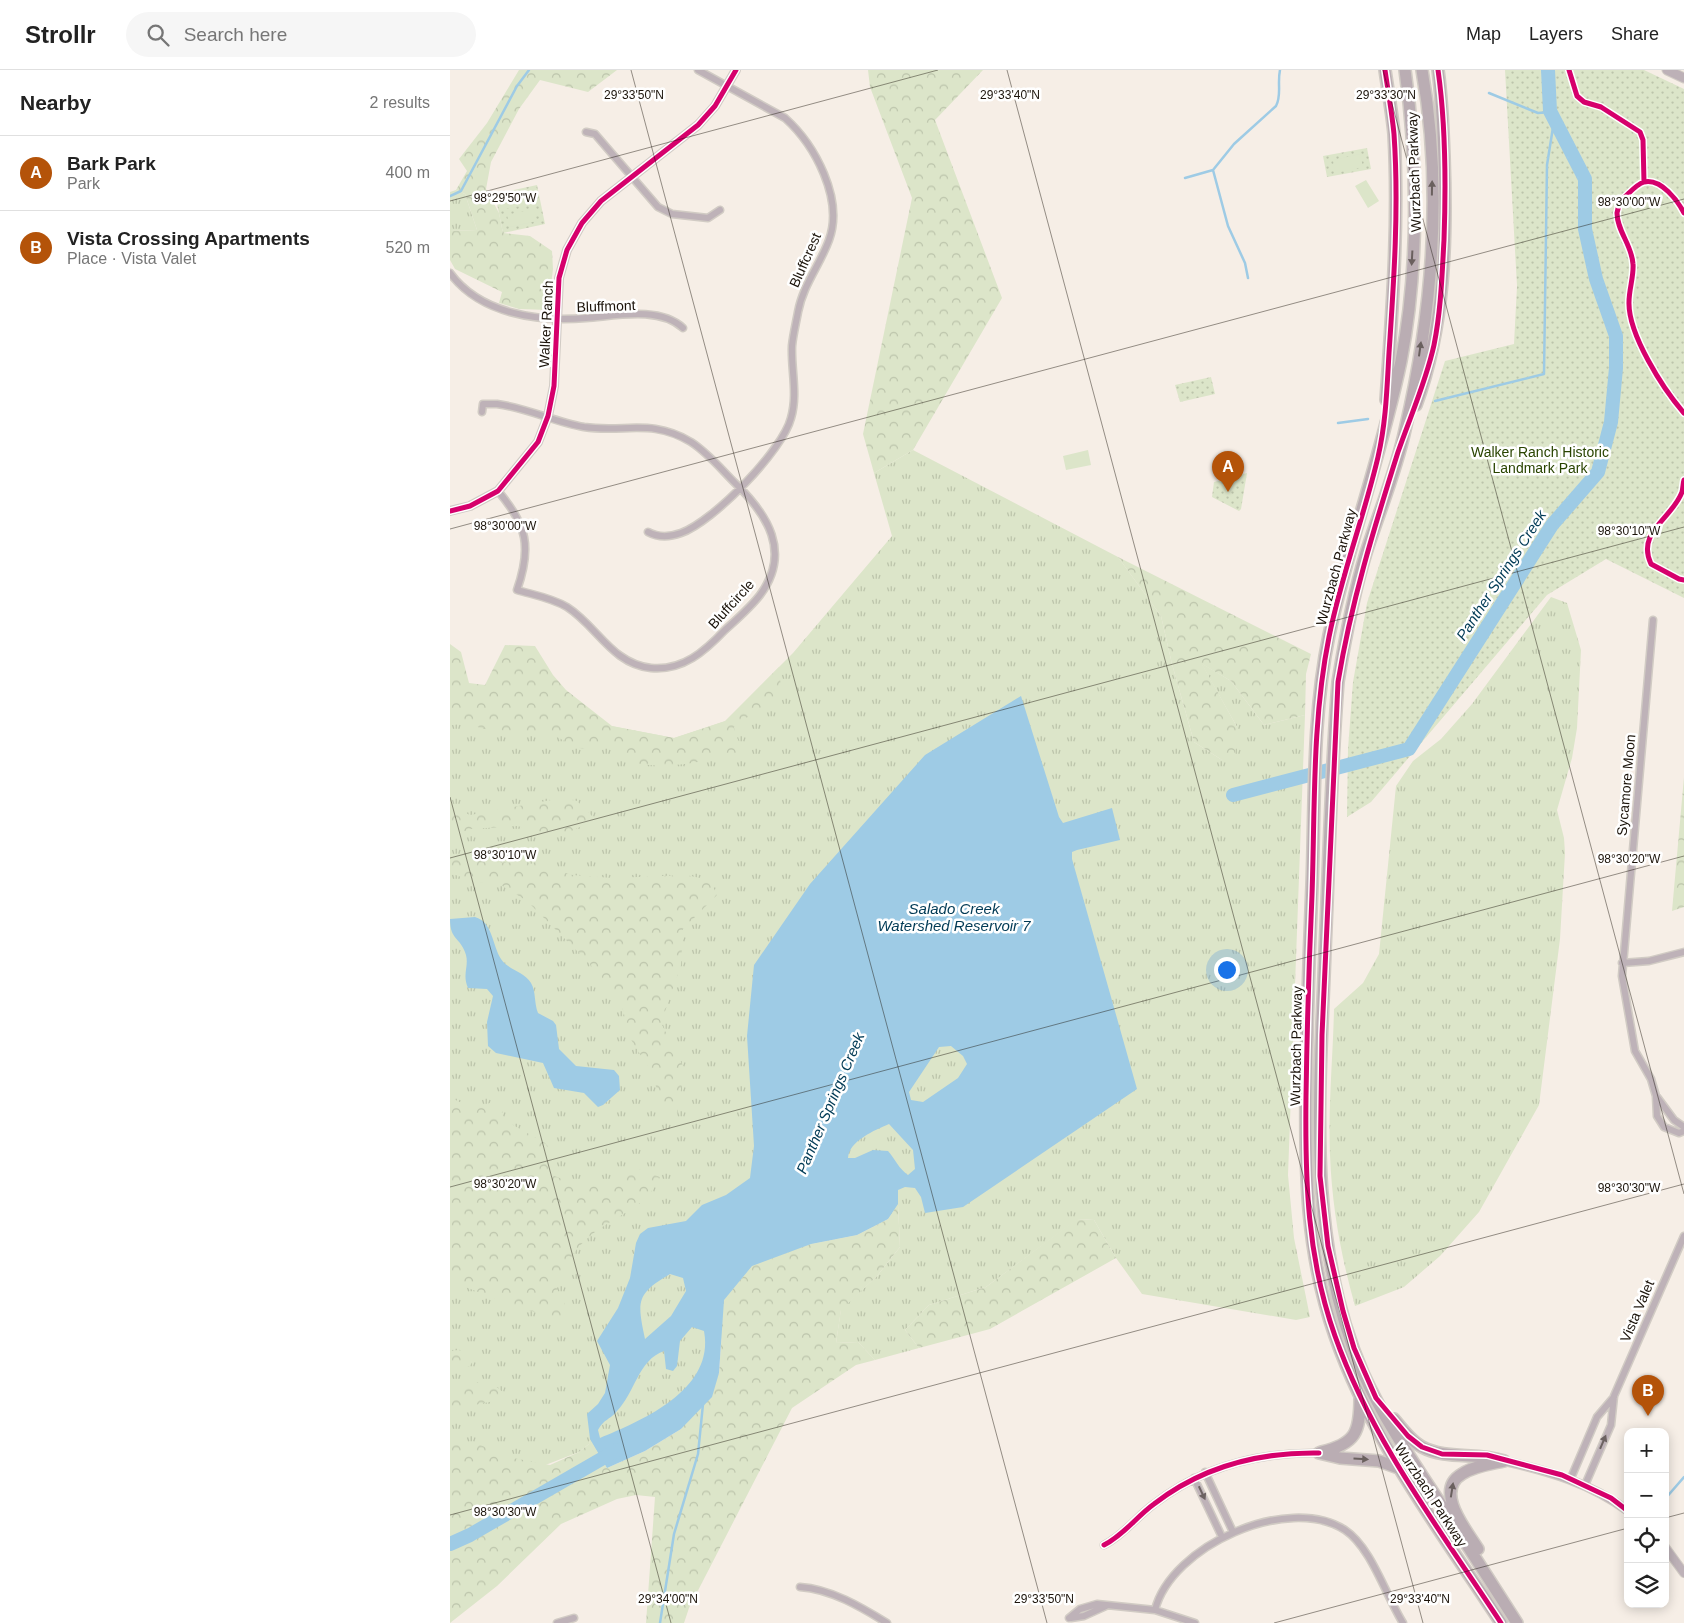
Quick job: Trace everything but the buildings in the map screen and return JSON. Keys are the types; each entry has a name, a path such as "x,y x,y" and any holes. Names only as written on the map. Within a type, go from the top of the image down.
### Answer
{"highway":[{"path":"1383,429 1393,301 1395,197 1394,133 1385,70"},
{"name":"Wurzbach Parkway","path":"1405,70 1415,206 1408,313 1401,362 1383,429 1378,458 1348,560 1328,640 1320,696 1306,1034 1305,1178 1311,1237 1329,1315 1340,1350 1360,1396 1401,1469 1501,1623"},
{"name":"Wurzbach Parkway","path":"1422,70 1429,118 1432,171 1431,249 1418,360 1405,432 1356,592 1338,682 1334,733 1322,1035 1320,1176 1328,1246 1343,1311 1360,1365 1376,1398 1412,1460 1517,1623"},
{"path":"1405,432 1420,392 1434,345 1442,289 1445,197 1442,108 1438,70"},
{"path":"1319,1453 1338,1448 1357,1431 1360,1416 1360,1396"},
{"path":"1376,1398 1408,1436 1422,1447 1442,1454 1487,1455 1504,1461"},
{"path":"1319,1453 1340,1458 1379,1461 1401,1469"},
{"path":"1504,1461 1471,1469 1461,1474 1454,1481 1450,1494 1455,1511 1524,1623"}],"main road":[{"path":"1667,70 1684,78"}],"street":[{"name":"Bluffcrest","path":"648,532 666,536 690,530 707,518 740,488 779,444 791,420 794,402 792,346 798,310 808,280 829,240 833,212 826,177 820,164 796,128 785,118 698,70"},
{"name":"Walker Ranch","path":"450,511 470,506 498,491 538,442 548,416 554,386 559,278 574,236 601,201 698,125 715,106 736,70"},
{"path":"586,132 595,134 658,207 672,214 708,218 720,210"},
{"name":"Bluffmont","path":"450,273 452,281 476,298 497,308 514,313 557,318 640,315 674,320 682,328"},
{"name":"Bluffcircle","path":"482,412 483,404 497,404 588,427 640,426 672,433 700,449 762,512 772,532 774,551 769,578 761,594 707,648 678,665 650,668 618,655 578,615 566,606 517,590 526,556 524,533 512,507 498,491"},
{"name":"Sycamore Moon","path":"1653,620 1622,963 1623,986 1635,1051 1647,1072 1656,1096 1668,1115 1684,1127"},
{"path":"1622,963 1649,961 1684,952"},
{"name":"Sycamore Moon","path":"1656,1096 1660,1122 1671,1131 1678,1133 1684,1131"},
{"name":"Vista Valet","path":"1571,1478 1597,1417 1614,1396 1684,1236"},
{"name":"Vista Valet","path":"1585,1485 1611,1425 1614,1396"},
{"path":"1104,1545 1120,1536 1152,1505 1205,1472 1230,1463 1267,1455 1319,1453"},
{"path":"1504,1461 1571,1478 1624,1509"},
{"path":"1205,1472 1233,1532"},
{"path":"1194,1478 1222,1537"},
{"path":"1209,1509 1220,1504"},
{"path":"1155,1610 1162,1591 1184,1564 1222,1537 1267,1522 1306,1518 1326,1522 1343,1529 1353,1536 1368,1555 1381,1585 1403,1623"},
{"path":"1669,1552 1684,1573"},
{"path":"800,1587 828,1593 870,1612 887,1623"},
{"path":"1070,1621 1106,1606 1155,1610 1195,1623"},
{"path":"557,1623 574,1618"}],"green space":[{"path":"519,70 617,70 588,92 540,80 519,109 491,162 486,189 499,213 503,233 530,236 552,251 553,269 548,310 519,309 499,303 502,292 455,269 450,260 450,231 477,230 465,194 456,190 467,171 459,159 487,123"},
{"path":"868,70 983,70 935,120 1002,298 913,450 874,473 863,434 912,198 870,87"},
{"name":"Walker Ranch Historic Landmark Park","path":"1505,70 1644,70 1684,89 1684,598 1606,559 1547,595 1371,802 1347,817 1348,749 1353,682 1367,603 1445,361 1514,344 1517,286"},
{"path":"1367,148 1371,169 1327,177 1323,156"},
{"path":"1360,154 1363,167 1335,173 1333,160"},
{"path":"1366,180 1379,201 1368,208 1355,186"},
{"path":"537,185 545,224 503,233 495,194"},
{"path":"456,190 465,194 477,230 450,231 450,192"},
{"path":"530,190 533,203 506,209 503,196"},
{"path":"534,209 537,221 510,227 507,215"},
{"path":"1211,377 1215,394 1180,402 1175,385"},
{"path":"913,450 1118,557 1161,616 1172,664 1194,742 1222,760 1237,727 1201,663 1231,681 1264,725 1305,715 1288,1175 1294,1238 1310,1317 1296,1320 1142,1294 1116,1258 1094,1220 1078,1219 986,1287 929,1305 905,1330 919,1348 875,1360 858,1342 836,1343 841,1309 877,1276 900,1247 898,1205 888,1219 857,1235 811,1244 722,1338 681,1429 607,1468 590,1440 589,1444 579,1452 450,1502 450,706 548,714 674,738 725,721 793,653 892,536 874,473"},
{"path":"1088,450 1091,465 1066,470 1063,456"},
{"path":"1247,473 1241,509 1239,511 1212,497 1214,482"},
{"path":"1118,557 1311,654 1306,674 1305,715 1264,725 1231,681 1202,664 1237,727 1235,756 1222,760 1194,742 1172,664 1161,616"},
{"path":"1551,597 1567,603 1581,650 1577,728 1572,758 1557,810 1564,838 1565,853 1560,939 1539,1105 1479,1212 1440,1256 1404,1287 1355,1306 1345,1269 1338,1231 1331,1174 1330,1119 1334,1009 1363,983 1379,954 1396,786 1413,761 1441,739 1472,704"},
{"path":"450,644 461,652 469,683 485,685 505,645 535,646 553,675 566,690 612,726 674,738 726,721 779,667 782,699 760,708 734,727 735,734 744,751 685,764 656,765 625,762 614,744 607,742 592,750 574,747 556,736 522,731 489,730 466,724 450,725"},
{"path":"1684,777 1684,907 1672,911"},
{"path":"562,798 577,801 596,820 571,831 549,834 517,826 470,829 450,837 450,806 470,815"},
{"path":"458,857 494,862 539,864 572,875 613,878 686,875 710,880 717,895 683,929 681,965 661,1023 684,1068 676,1122 660,1102 653,1075 630,1038 620,998 588,962 527,901 501,885 475,882 450,873 450,860"},
{"path":"450,1097 473,1109 490,1103 501,1106 504,1120 545,1143 551,1150 552,1175 575,1184 607,1185 633,1167 660,1177 647,1197 590,1236 570,1259 556,1287 570,1314 561,1320 509,1304 450,1281"},
{"path":"898,1204 900,1247 877,1276 841,1310 836,1343 858,1342 875,1360 856,1365 792,1408 689,1608 684,1623 646,1623 655,1497 636,1495 617,1499 561,1524 497,1586 450,1623 450,1444 475,1443 513,1458 550,1465 579,1452 589,1444 590,1439 607,1468 645,1451 681,1429 719,1373 724,1300 752,1266 811,1244 857,1235 888,1219"},
{"path":"1077,1219 1094,1220 1116,1258 990,1329 919,1348 905,1330 929,1305 986,1287"},
{"path":"450,1351 469,1352 473,1361 469,1367 450,1363"},
{"path":"476,1382 498,1388 509,1398 450,1410 450,1386"}],"water":[{"name":"Salado Creek Watershed Reservoir 7","path":"1021,696 1059,817 1063,823 1112,808 1120,840 1077,850 1072,852 1072,859 1137,1089 963,1207 925,1213 921,1197 915,1188 905,1187 898,1190 898,1204 888,1219 857,1235 811,1244 752,1266 724,1300 719,1373 712,1397 681,1429 645,1451 607,1468 590,1439 587,1414 598,1404 605,1393 610,1365 597,1341 618,1308 630,1278 636,1243 640,1234 648,1228 686,1221 702,1205 726,1195 750,1178 754,1146 747,1036 754,965 810,884 925,755","holes":["951,1046 963,1056 967,1064 958,1078 923,1102 911,1100 909,1092 939,1047","889,1124 913,1150 915,1169 908,1175 888,1151 873,1150 855,1158 848,1158 853,1146 870,1133","670,1274 683,1278 686,1291 671,1316 645,1339 640,1307 645,1293","692,1327 704,1331 704,1352 699,1370 688,1386 673,1400 655,1412 600,1438 598,1430 623,1404 642,1369 655,1355 664,1351 666,1369 673,1371 677,1366 680,1341"]},
{"path":"475,917 481,920 489,929 504,963 531,983 538,1013 553,1021 556,1025 559,1049 576,1066 614,1070 619,1076 620,1090 603,1105 598,1107 584,1093 554,1088 543,1063 496,1053 488,1046 487,1022 493,996 487,989 468,988 466,983 466,955 450,926 450,919"}],"waterway":[{"path":"450,196 461,191 517,86 529,70"},
{"path":"1248,278 1245,263 1228,226 1213,170 1234,144 1276,106 1279,98 1280,70"},
{"name":"Panther Springs Creek","path":"1233,795 1409,749 1552,525 1598,472 1611,422 1616,368 1616,336 1596,279 1585,229 1585,179 1550,111 1548,70"},
{"path":"1489,93 1538,113 1550,112"},
{"path":"1435,401 1544,374 1547,165 1554,121"},
{"path":"1185,178 1213,170"},
{"path":"1338,423 1368,419"},
{"path":"660,1623 674,1534 698,1454 703,1404"},
{"name":"Panther Springs Creek","path":"450,1544 470,1535 617,1450"},
{"path":"1669,1494 1684,1477"}],"cycle path":[{"path":"450,511 470,506 498,491 538,442 548,416 554,386 559,278 567,250 582,223 601,201 698,125 715,106 736,70"},
{"path":"1385,70 1394,134 1396,188 1394,271 1387,392 1378,457 1334,614 1320,701 1315,765 1308,1021 1307,1188 1313,1248 1319,1277 1335,1336 1350,1375 1388,1449 1409,1484 1501,1623"},
{"path":"1438,70 1444,134 1445,198 1440,306 1434,345 1427,372 1380,509 1349,623 1338,682 1322,1035 1320,1176 1328,1246 1343,1311 1354,1348 1376,1398 1408,1436 1422,1447 1442,1454 1487,1455 1562,1475 1611,1498 1624,1508"},
{"path":"1569,70 1577,96 1584,102 1601,107 1640,132 1643,140 1644,182"},
{"path":"1684,213 1678,203 1663,187 1657,183 1650,182 1644,182 1632,190 1621,202 1617,213 1619,226 1632,257 1633,269 1629,302 1634,329 1640,345 1657,376 1684,413"},
{"path":"1684,480 1682,492 1677,502 1657,526 1648,543 1651,564 1684,580"},
{"path":"1104,1545 1118,1536 1148,1509 1173,1491 1212,1471 1232,1464 1274,1455 1319,1453"}],"place":[{"name":"Bark Park","path":"1228,492"},
{"name":"Vista Crossing Apartments","path":"1648,1416"}]}
